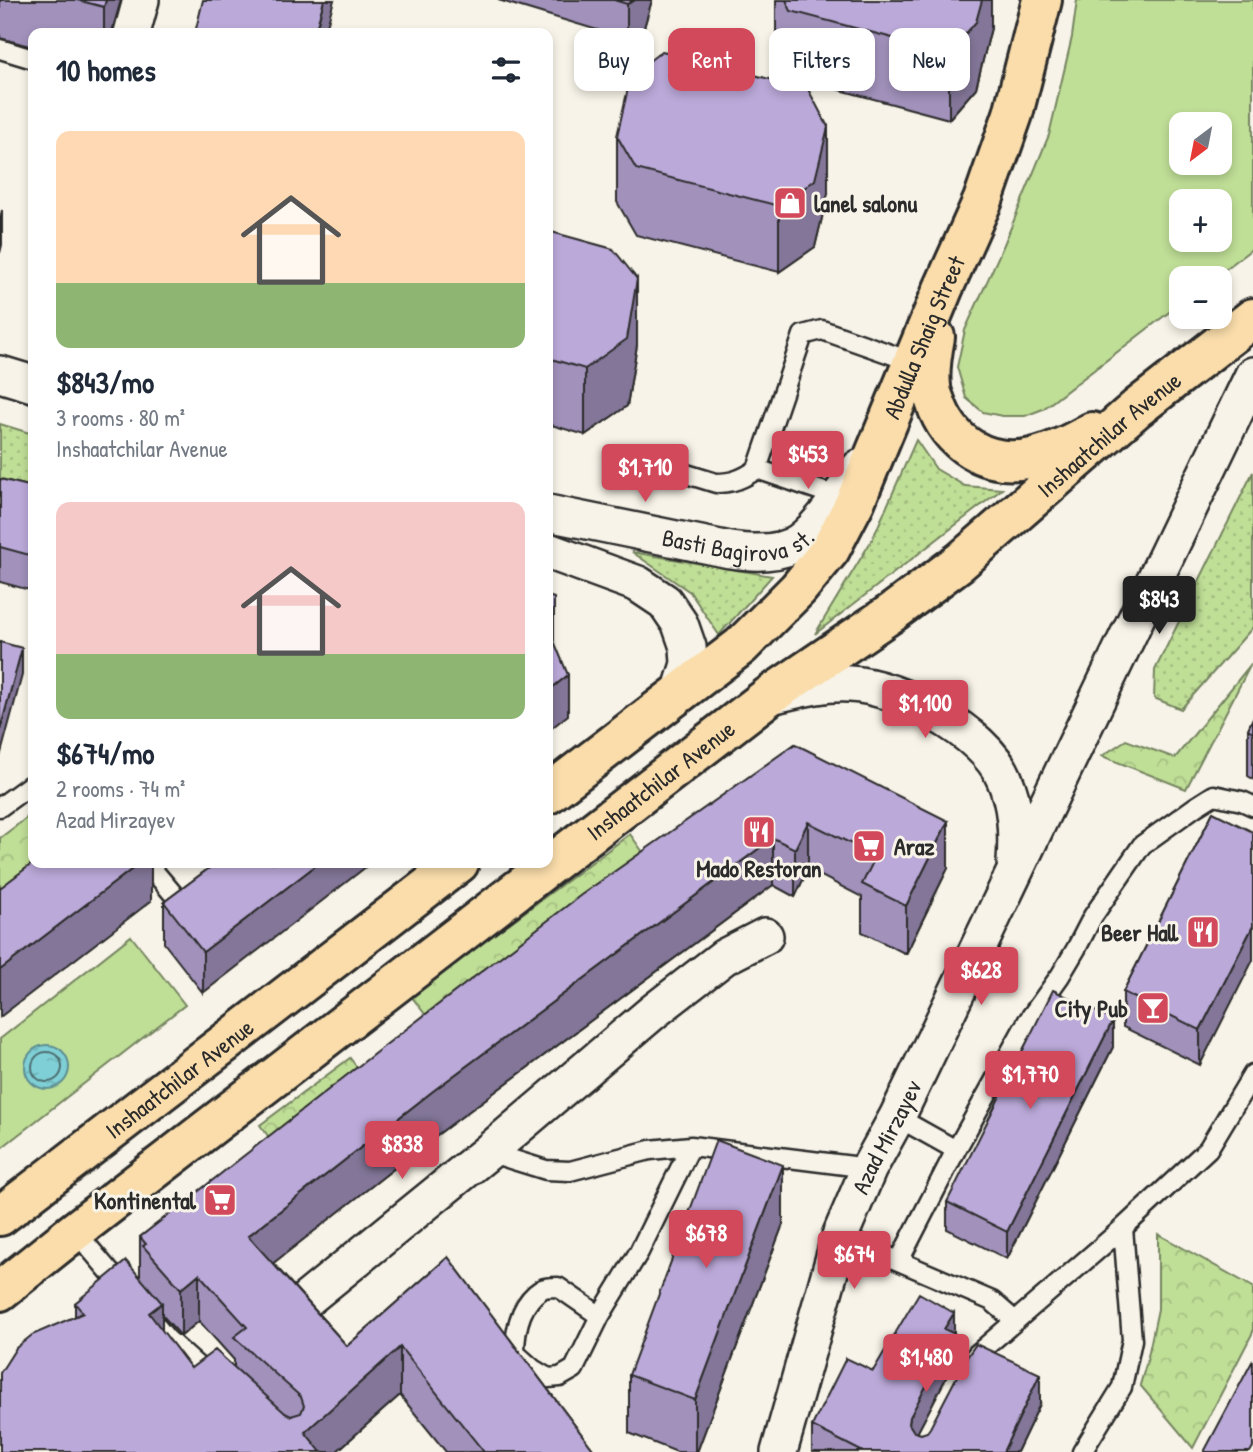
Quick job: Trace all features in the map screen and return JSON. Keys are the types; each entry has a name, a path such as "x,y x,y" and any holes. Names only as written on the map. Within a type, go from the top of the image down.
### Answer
{"main road":[{"name":"Abdulla Shaig Street","path":"680,693 741,646 798,589 830,550 855,502 982,200 1013,114 1042,0"},
{"path":"943,289 931,358 930,387 940,415 951,433 966,446 1002,459 1031,458 1070,444 1137,408 1253,291"},
{"name":"Inshaatchilar Avenue","path":"553,863 769,696 894,612 960,562 1137,408 1253,318"},
{"path":"553,790 680,693"},
{"name":"Inshaatchilar Avenue","path":"8,1204 452,868"},
{"name":"Inshaatchilar Avenue","path":"0,1291 546,868"}],"street":[{"path":"133,28 141,0"},
{"path":"0,374 28,382"},
{"name":"Azad Mirzayev","path":"779,1452 840,1236 869,1168 897,1117 1253,374"},
{"name":"Basti Bagirova st.","path":"553,514 730,550 755,553 783,548 799,542 839,497 882,437"},
{"path":"553,553 638,584 665,602 680,624 688,647 689,664 680,693"},
{"path":"769,696 823,685 850,684 884,689 918,704 956,726 982,747 1004,776 1014,807 1014,873"},
{"path":"296,1308 488,1152 653,1012 724,957 765,936"}],"lane":[{"path":"0,49 28,57"},
{"path":"628,456 716,483 729,483 744,478 757,469 803,335 822,330 913,362"},
{"path":"757,469 839,497"},
{"path":"0,807 28,787"},
{"path":"899,1261 956,1150 1027,1022 1060,976 1093,916 1142,845 1214,796 1242,801 1253,806"},
{"path":"151,868 174,895"},
{"path":"957,1381 977,1354 1123,1228 1208,1149 1253,1074"},
{"path":"897,1117 956,1150"},
{"path":"600,1316 558,1287 544,1288 522,1312 516,1331 515,1353 548,1378 560,1377 574,1369 600,1316 639,1252 691,1146"},
{"path":"488,1152 547,1170 570,1171 650,1150 691,1146 869,1168"},
{"path":"1082,1452 1122,1387 1132,1340 1123,1228"},
{"path":"75,1231 132,1298"},
{"path":"840,1236 992,1301 1014,1321"},
{"path":"149,1318 167,1339 227,1393"}],"green space":[{"path":"1077,0 1253,0 1253,248 1230,266 1169,266 1169,312 1043,409 1025,416 1002,416 983,412 966,398 957,367 965,330 1049,135 1072,37"},
{"path":"0,424 28,432 28,521 0,513"},
{"path":"916,440 936,469 965,486 1002,489 815,634 873,538"},
{"path":"1253,472 1253,627 1181,709 1154,698 1155,670"},
{"path":"632,552 772,576 719,635 690,592"},
{"path":"1251,664 1186,789 1102,756 1126,740 1175,758"},
{"path":"28,817 30,868 0,914 0,838"},
{"path":"630,834 665,883 448,1044 411,996"},
{"path":"131,936 185,1005 0,1149 0,1039"},
{"path":"350,1058 379,1097 290,1166 260,1125"},
{"path":"1158,1234 1253,1287 1253,1332 1193,1448 1140,1385 1158,1309"}],"water":[{"path":"47,1045 56,1046 63,1051 68,1058 68,1076 63,1083 56,1088 47,1089 38,1088 31,1083 26,1076 25,1067 26,1058 31,1051 38,1046"}],"building":[{"path":"77,0 106,0 104,7"},
{"path":"203,0 324,0 316,28 196,28"},
{"path":"614,0 635,0 627,4"},
{"path":"786,0 982,0 976,22 970,29 889,28 889,37 875,33 875,28 855,28 791,11"},
{"path":"662,51 668,53 668,91 755,91 755,75 769,79 769,91 809,91 828,127 815,180 779,206 636,169 617,136 627,91 654,91 654,57"},
{"path":"553,232 613,249 637,279 627,339 585,369 553,359"},
{"path":"0,479 28,486 28,555 0,547"},
{"path":"553,598 554,641 568,675 553,687"},
{"path":"0,642 22,648 0,730"},
{"path":"1253,718 1253,732 1248,729"},
{"path":"795,744 948,821 906,906 862,884 876,856 808,822 795,849 773,838 433,1091 248,1236 347,1346 448,1257 595,1452 484,1452 400,1347 305,1432 321,1452 0,1452 0,1373 16,1348 32,1335 83,1313 75,1303 126,1261 162,1303 149,1313 191,1368 215,1350 285,1413 291,1416 301,1413 304,1406 301,1397 234,1337 247,1327 199,1274 181,1289 143,1246 146,1244 140,1237 581,895"},
{"path":"1213,812 1253,832 1253,926 1200,1030 1123,992"},
{"path":"28,867 133,868 0,970 0,888"},
{"path":"209,868 312,868 203,952 164,902"},
{"path":"1053,990 1113,1020 1007,1232 947,1202"},
{"path":"716,1140 783,1165 695,1400 629,1375"},
{"path":"919,1293 954,1313 944,1329 955,1334 910,1417 909,1424 914,1432 927,1432 976,1344 1040,1374 1003,1452 863,1452 812,1426 846,1358 873,1371"},
{"path":"1253,1360 1253,1447 1250,1452 1204,1452"}],"place":[{"name":"lanel salonu","path":"790,203"},
{"name":"Mado Restoran","path":"759,832"},
{"name":"Araz","path":"869,846"},
{"name":"Beer Hall","path":"1203,932"},
{"name":"City Pub","path":"1153,1008"},
{"name":"Kontinental","path":"220,1200"}]}
